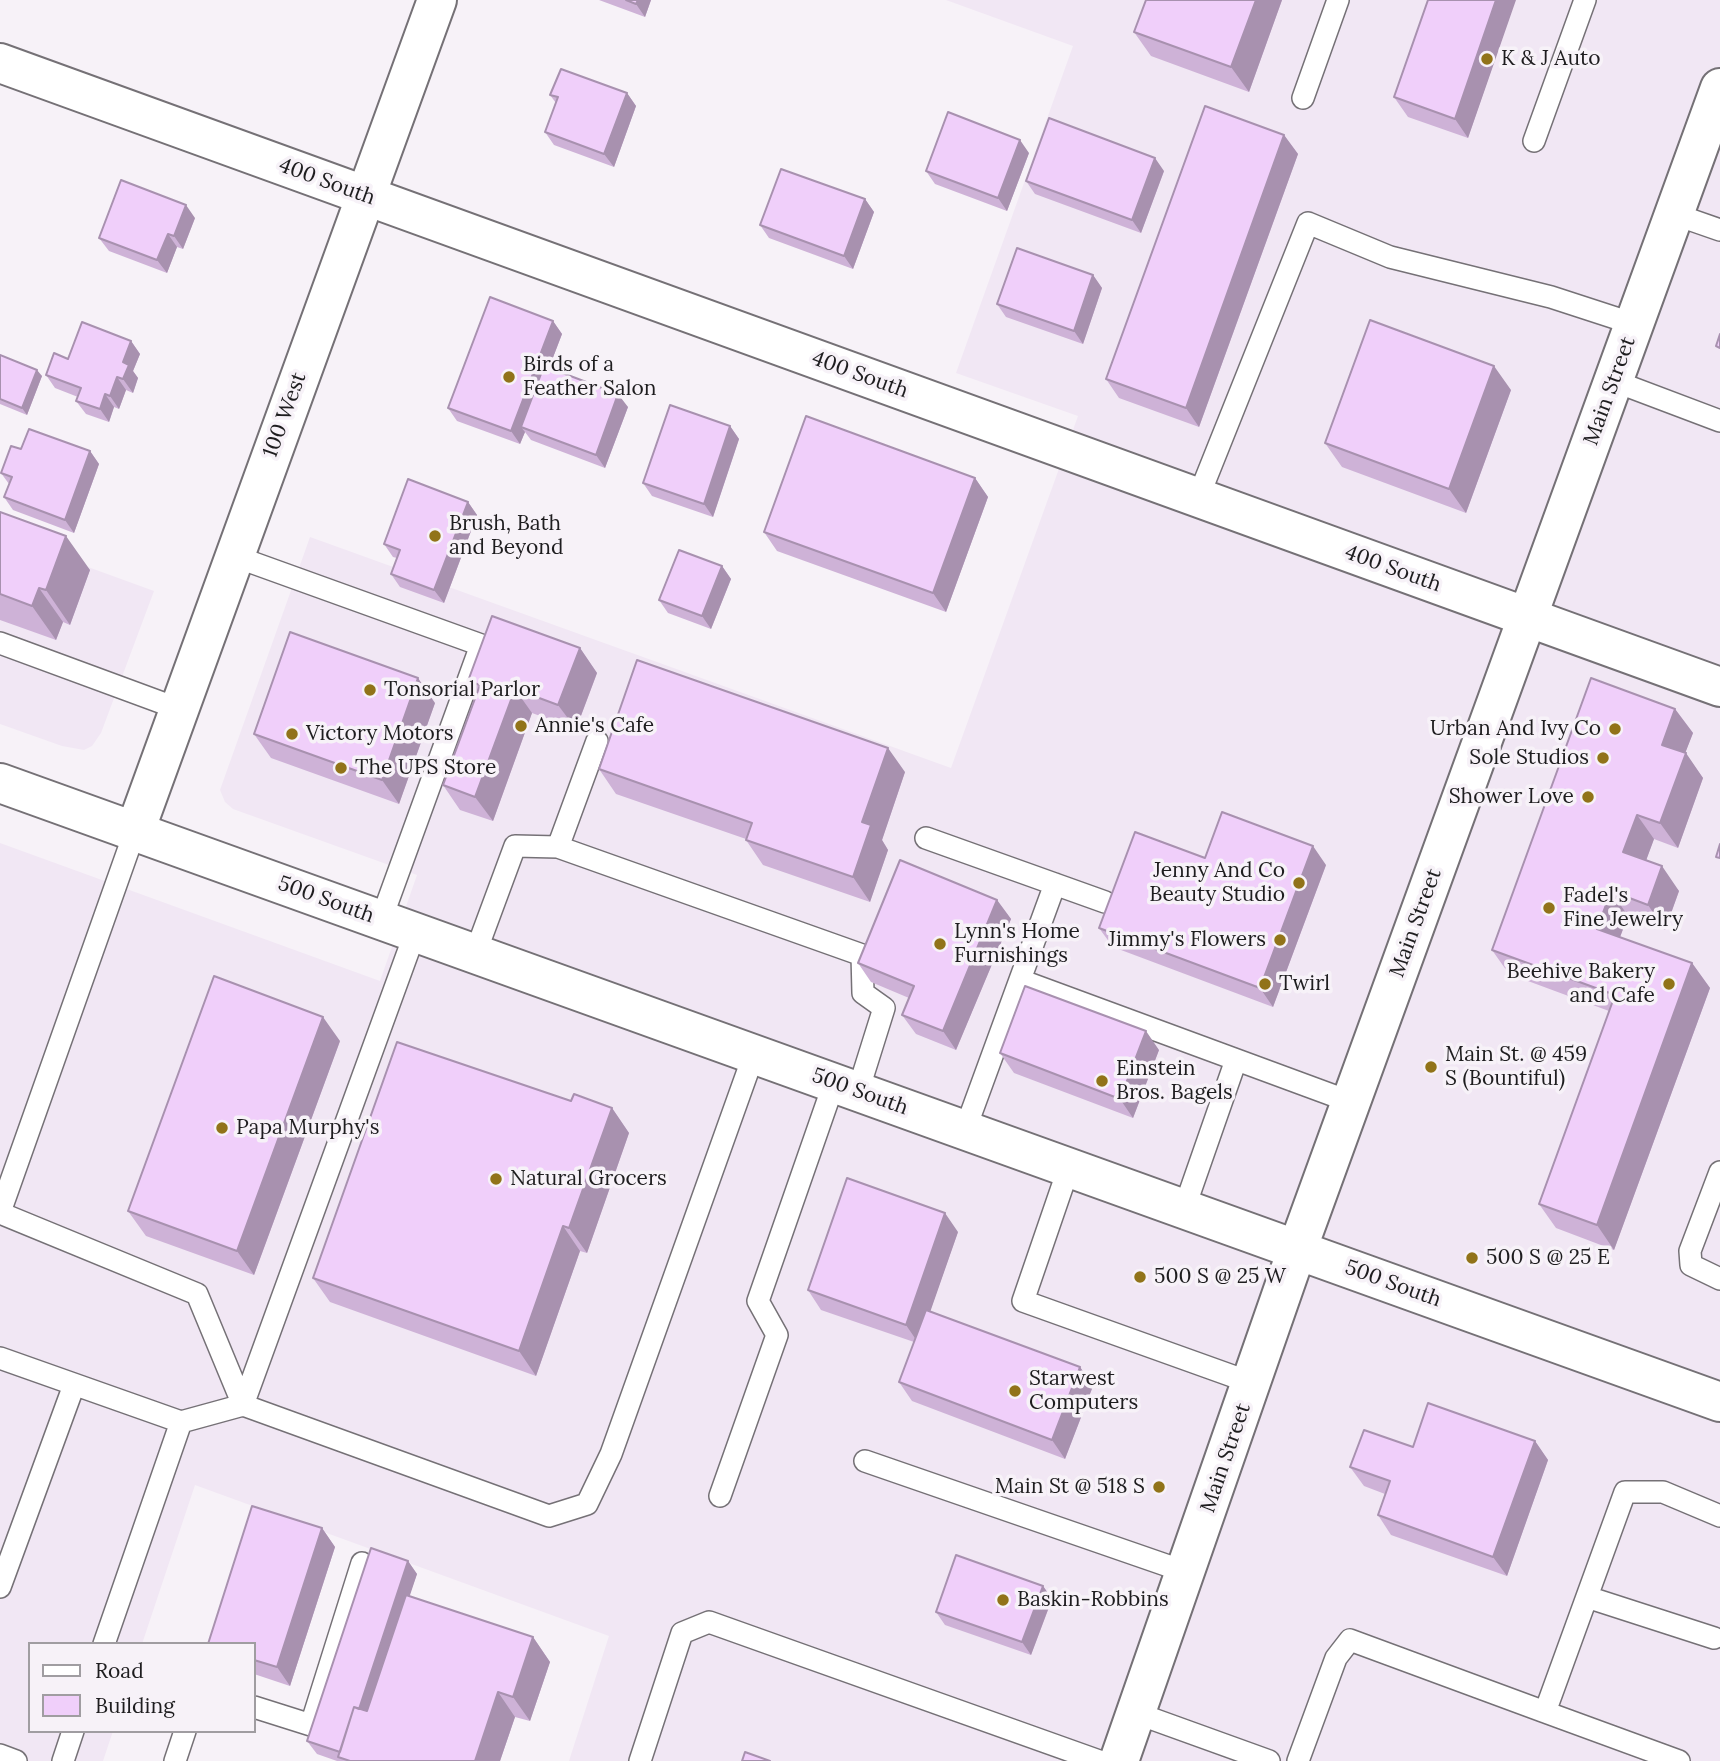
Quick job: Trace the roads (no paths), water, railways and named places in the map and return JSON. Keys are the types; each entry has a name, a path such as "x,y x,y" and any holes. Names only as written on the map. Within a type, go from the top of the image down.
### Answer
{"street":[{"name":"100 West","path":"135,831 437,0"},
{"name":"400 South","path":"0,63 1720,687"},
{"name":"Main Street","path":"1119,1761 1297,1250 1720,88"},
{"name":"500 South","path":"0,783 1720,1402"}],"lane":[{"path":"1303,98 1338,0"},
{"path":"1534,141 1585,0"},
{"path":"1674,214 1720,230"},
{"path":"1198,498 1308,223 1390,257 1551,296 1634,324"},
{"path":"1614,381 1720,421"},
{"path":"234,556 481,645 398,926 243,1405"},
{"path":"0,642 179,709"},
{"path":"558,846 597,741"},
{"path":"135,831 0,1213 197,1294 243,1405"},
{"path":"926,838 1105,902"},
{"path":"475,954 515,846 558,846 862,955 863,993 884,1008 846,1087 758,1301 778,1335 720,1496"},
{"path":"965,1130 1055,884"},
{"path":"1020,979 1351,1102"},
{"path":"0,1358 181,1422 243,1405 549,1516 587,1504 611,1454 754,1054"},
{"path":"1184,1209 1236,1059"},
{"path":"1069,1167 1023,1301 1252,1383"},
{"path":"1720,1172 1690,1251 1691,1265 1720,1279"},
{"path":"0,1587 74,1385"},
{"path":"105,1642 181,1422"},
{"path":"865,1461 1186,1572"},
{"path":"1545,1712 1625,1492 1663,1492 1720,1516"},
{"path":"256,1708 311,1725 362,1563"},
{"path":"1587,1597 1718,1632"},
{"path":"640,1761 682,1633 709,1622 1099,1761"},
{"path":"1298,1761 1336,1658 1350,1640 1679,1761"},
{"path":"1136,1713 1269,1761"},
{"path":"63,1761 72,1733"},
{"path":"175,1761 184,1733"},
{"path":"0,1755 16,1761"}],"place":[{"name":"K & J Auto","path":"1487,59"},
{"name":"Birds of a Feather Salon","path":"509,377"},
{"name":"Brush, Bath and Beyond","path":"435,536"},
{"name":"Tonsorial Parlor","path":"370,690"},
{"name":"Annie's Cafe","path":"521,726"},
{"name":"Urban And Ivy Co","path":"1615,729"},
{"name":"Victory Motors","path":"292,734"},
{"name":"Sole Studios","path":"1603,758"},
{"name":"The UPS Store","path":"341,768"},
{"name":"Shower Love","path":"1588,797"},
{"name":"Jenny And Co Beauty Studio","path":"1299,883"},
{"name":"Fadel's Fine Jewelry","path":"1549,908"},
{"name":"Jimmy's Flowers","path":"1280,940"},
{"name":"Lynn's Home Furnishings","path":"940,944"},
{"name":"Twirl","path":"1265,984"},
{"name":"Beehive Bakery and Cafe","path":"1669,984"},
{"name":"Main St. @ 459 S (Bountiful)","path":"1431,1067"},
{"name":"Einstein Bros. Bagels","path":"1102,1081"},
{"name":"Papa Murphy's","path":"222,1128"},
{"name":"Natural Grocers","path":"496,1179"},
{"name":"500 S @ 25 E","path":"1472,1258"},
{"name":"500 S @ 25 W","path":"1140,1277"},
{"name":"Starwest Computers","path":"1015,1391"},
{"name":"Main St @ 518 S","path":"1159,1487"},
{"name":"Baskin-Robbins","path":"1003,1600"}]}
